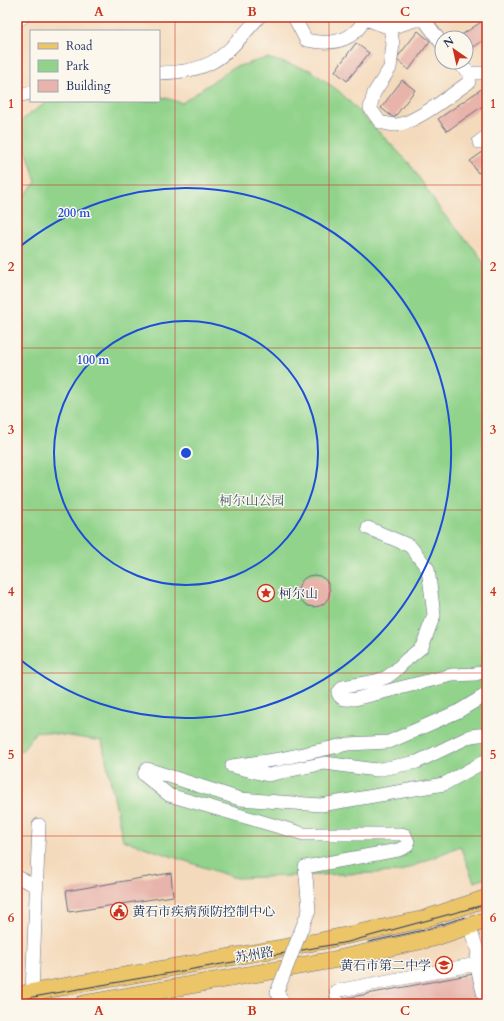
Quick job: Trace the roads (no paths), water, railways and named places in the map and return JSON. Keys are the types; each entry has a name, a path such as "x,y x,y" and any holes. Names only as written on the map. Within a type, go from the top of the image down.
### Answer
{"main road":[{"name":"苏州路","path":"24,993 322,942 421,920 487,898"},
{"name":"苏州路","path":"83,1004 333,960 433,938 487,920"}],"street":[{"path":"17,21 23,17"},
{"path":"160,73 187,72 207,66 218,60 259,17"},
{"path":"294,17 306,40 321,43 335,42 349,36 360,27 362,18 390,28 424,18 434,32"},
{"path":"390,28 393,44 390,68 374,93 370,108 380,122 396,125 415,118 448,98 469,82 470,73"},
{"path":"466,70 470,73 487,73"},
{"path":"17,96 30,93"},
{"path":"368,528 410,546 428,569 434,615 422,647 395,671 387,677 376,681 343,687 338,693 339,697 344,699 355,699 452,675 476,674 487,670"},
{"path":"487,694 459,711 389,742 348,744 280,759 232,766 268,775 325,763 376,770 418,762 471,736 487,734"},
{"path":"284,1004 277,992 309,910 305,867 398,850 407,846 408,840 405,835 401,834 304,834 169,795 144,775 147,769 240,799 321,805 444,784 487,760"},
{"path":"24,993 37,886 39,825"},
{"path":"17,877 37,886"},
{"path":"469,926 482,963 486,1004"},
{"path":"338,1004 336,991 482,963"}],"tram line":[{"path":"17,1002 33,997 348,942 487,904"},
{"path":"368,942 424,930 465,917"}],"place":[{"name":"柯尔山","path":"266,593"},
{"name":"黄石市疾病预防控制中心","path":"119,911"},
{"name":"黄石市第二中学","path":"444,965"}],"park label":[{"name":"柯尔山公园","path":"252,500"}]}
